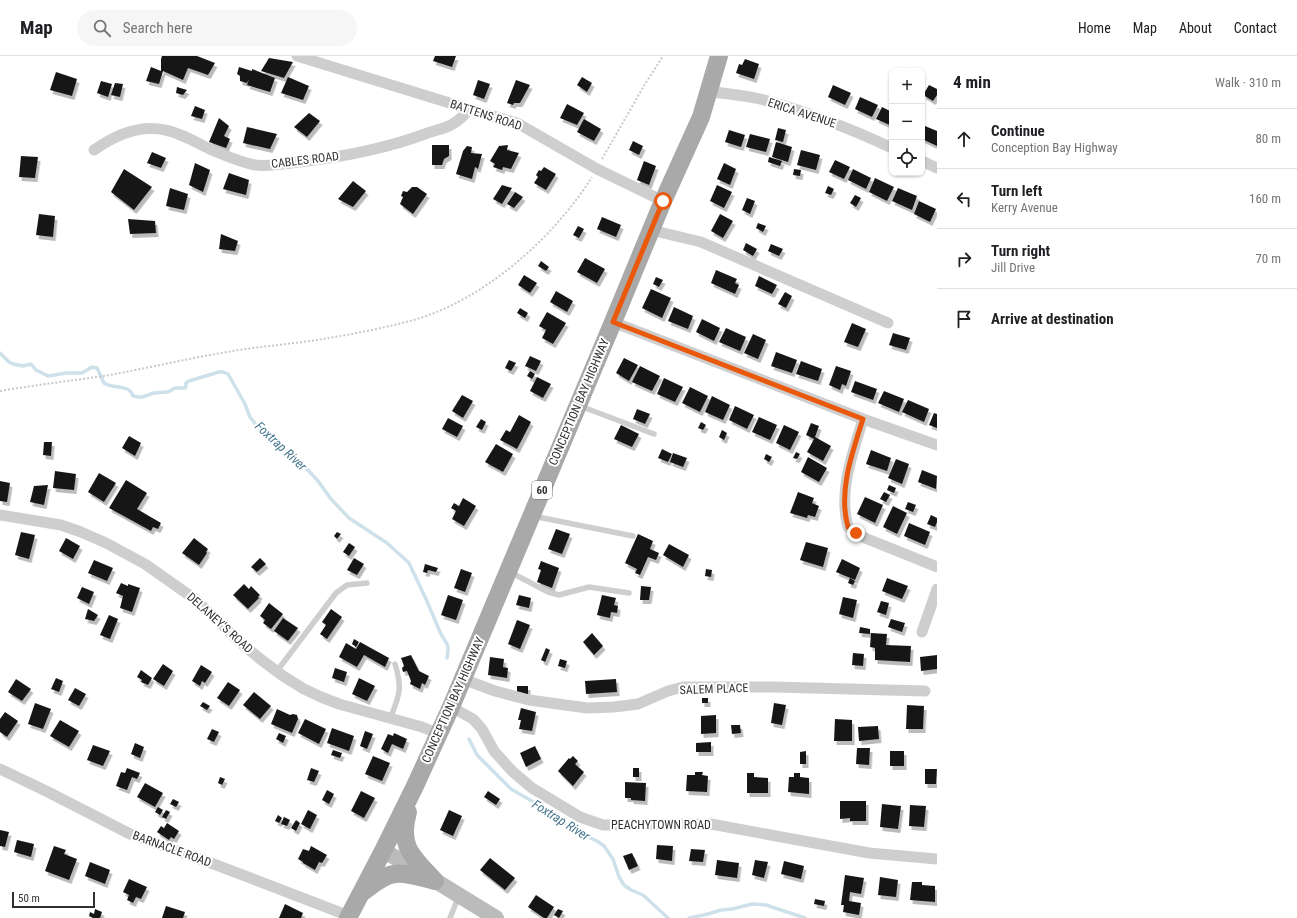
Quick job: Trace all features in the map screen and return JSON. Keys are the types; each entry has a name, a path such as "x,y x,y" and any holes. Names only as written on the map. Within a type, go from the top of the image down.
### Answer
{"main road":[{"name":"CONCEPTION BAY HIGHWAY","path":"349,917 384,851 451,707 663,201 701,117 719,56"},
{"path":"415,786 406,820 404,836 408,849 435,881"},
{"path":"384,851 496,918"},
{"path":"361,893 380,880 394,874 407,875 435,881"}],"street":[{"name":"BATTENS ROAD","path":"297,56 517,123 596,169 663,201"},
{"name":"ERICA AVENUE","path":"708,91 758,99 806,112 858,132 889,147"},
{"name":"CABLES ROAD","path":"94,150 111,139 130,131 149,128 165,130 183,136 225,156 240,161 257,165 277,165 363,152 410,140 450,126 461,118 469,109"},
{"path":"925,163 937,168"},
{"path":"651,230 701,242 888,323"},
{"path":"613,322 863,419 937,445"},
{"path":"863,419 850,460 846,488 844,508 848,527 865,538 937,567"},
{"name":"DELANEY'S ROAD","path":"0,515 61,525 106,543 145,564 196,600 240,642 277,672 321,697 338,704 418,726 438,734"},
{"path":"922,632 937,589"},
{"name":"SALEM PLACE","path":"463,679 495,691 529,700 587,708 638,704 668,691 683,687 774,687 925,691"},
{"name":"PEACHYTOWN ROAD","path":"451,707 473,719 482,729 494,751 512,771 532,788 580,817 603,826 711,824 869,853 937,859"},
{"name":"BARNACLE ROAD","path":"0,769 130,834 219,866 349,917"}],"lane":[{"path":"578,405 654,434"},
{"path":"531,516 633,536"},
{"path":"508,571 548,592 559,595 589,588 629,593"},
{"path":"277,672 336,593 347,585 367,583"},
{"path":"390,719 400,693 399,678 395,664"},
{"path":"450,918 459,896"}],"path":[{"path":"0,391 96,377 239,350 319,340 412,320 450,306 486,285 504,272 540,242 556,225 583,190 663,56"}],"building":[{"path":"162,56 197,56 215,63 208,75 188,68 183,80 163,71 159,84 146,81 151,67 161,71"},
{"path":"435,56 456,56 452,67 433,61"},
{"path":"269,58 293,62 284,78 261,71"},
{"path":"745,59 759,64 754,79 736,73 739,64 742,65"},
{"path":"239,67 252,71 252,69 275,78 270,92 247,85 249,79 247,83 240,81 240,76 237,74"},
{"path":"56,72 77,79 72,96 50,90"},
{"path":"288,77 309,86 303,100 281,93"},
{"path":"582,77 592,83 587,92 577,85"},
{"path":"478,80 490,84 484,99 473,95"},
{"path":"516,80 530,85 520,103 514,103 513,105 507,103"},
{"path":"101,81 112,84 108,97 97,93"},
{"path":"115,83 123,84 120,97 111,95"},
{"path":"833,85 851,93 845,105 828,97"},
{"path":"929,85 937,89 937,95 933,101 925,96 925,92"},
{"path":"177,87 187,90 183,95 176,93"},
{"path":"860,97 878,105 872,117 855,109"},
{"path":"567,104 584,113 577,125 560,118"},
{"path":"195,106 205,110 202,119 191,116"},
{"path":"882,107 889,110 889,125 876,119"},
{"path":"309,113 320,121 307,137 294,127"},
{"path":"219,118 229,126 224,136 230,139 226,148 209,142"},
{"path":"584,119 601,129 594,141 577,132"},
{"path":"925,126 937,131 937,146 925,140"},
{"path":"247,127 277,134 270,149 243,143"},
{"path":"778,128 786,130 783,142 775,140"},
{"path":"729,130 745,135 741,147 725,142"},
{"path":"750,134 770,139 766,152 746,147"},
{"path":"633,141 643,146 639,155 629,150"},
{"path":"776,142 792,147 788,162 772,157"},
{"path":"432,145 449,145 449,156 444,159 442,165 432,165"},
{"path":"508,145 507,150 519,153 511,169 503,167 502,170 493,167 495,164 490,161 499,146"},
{"path":"467,146 472,147 471,153 482,154 478,169 475,167 472,179 456,174 463,151"},
{"path":"801,150 820,155 816,170 797,165"},
{"path":"152,152 166,158 161,168 147,163"},
{"path":"21,156 38,157 35,178 19,177"},
{"path":"769,157 782,161 780,166 768,162"},
{"path":"835,160 850,167 844,179 829,172"},
{"path":"644,161 656,166 649,185 637,180"},
{"path":"195,163 210,170 203,192 189,185"},
{"path":"724,163 736,169 730,185 717,179"},
{"path":"544,167 556,174 546,190 534,183 538,177 536,175 539,170 541,171"},
{"path":"124,169 152,187 134,210 111,192"},
{"path":"794,169 801,170 800,176 793,175"},
{"path":"853,169 871,178 866,189 848,180"},
{"path":"229,173 249,180 246,195 223,189"},
{"path":"875,178 894,187 887,201 869,192"},
{"path":"353,181 366,191 353,207 338,199"},
{"path":"502,185 512,188 502,204 493,199"},
{"path":"717,185 732,192 724,208 710,201"},
{"path":"828,186 834,189 831,195 825,193"},
{"path":"412,187 417,187 427,194 413,214 400,204 403,197 401,196 403,191 407,192"},
{"path":"170,188 188,194 184,210 166,206"},
{"path":"898,188 917,196 912,210 892,201"},
{"path":"515,192 523,197 514,208 507,204"},
{"path":"855,195 861,198 856,207 850,203"},
{"path":"747,198 755,201 750,214 742,210"},
{"path":"919,201 936,209 930,222 914,214"},
{"path":"39,214 55,216 53,237 36,235"},
{"path":"720,214 733,221 723,238 711,231"},
{"path":"602,217 621,225 616,237 597,229"},
{"path":"128,219 155,221 156,233 130,234"},
{"path":"758,223 766,226 763,232 756,228"},
{"path":"578,226 584,229 579,238 573,235"},
{"path":"221,234 238,241 235,251 219,249"},
{"path":"746,243 757,249 753,256 743,250"},
{"path":"771,244 783,249 779,256 768,251"},
{"path":"585,258 605,269 597,283 577,272"},
{"path":"541,261 549,267 546,271 538,266"},
{"path":"716,270 737,279 735,283 739,285 735,294 711,283"},
{"path":"524,275 537,283 530,293 518,285"},
{"path":"759,276 777,285 772,294 755,286"},
{"path":"656,277 663,280 659,287 653,284"},
{"path":"651,289 671,298 662,318 642,308"},
{"path":"556,291 573,301 567,312 550,302"},
{"path":"785,292 792,296 786,308 778,304"},
{"path":"674,307 693,316 688,329 668,321"},
{"path":"520,308 528,313 525,318 517,313"},
{"path":"547,312 566,323 553,344 542,338 546,330 539,326"},
{"path":"702,319 720,328 714,341 696,332"},
{"path":"852,323 866,329 858,347 844,342"},
{"path":"726,328 746,337 740,351 719,342"},
{"path":"893,333 910,338 906,350 889,345"},
{"path":"753,334 766,340 758,359 744,353"},
{"path":"776,352 797,360 792,373 771,366"},
{"path":"530,356 541,361 536,371 525,366"},
{"path":"624,358 638,365 629,381 616,373"},
{"path":"509,360 516,363 511,371 505,368"},
{"path":"801,361 822,369 818,381 796,374"},
{"path":"640,366 660,376 652,391 632,382"},
{"path":"836,366 851,371 846,386 842,384 840,390 829,385"},
{"path":"530,371 535,374 532,379 527,376"},
{"path":"537,377 551,384 543,398 530,391"},
{"path":"664,378 683,387 675,402 657,394"},
{"path":"855,381 877,389 873,400 851,392"},
{"path":"690,387 708,396 700,412 682,403"},
{"path":"884,391 904,399 899,412 878,403"},
{"path":"462,395 473,401 463,418 452,411"},
{"path":"712,396 730,405 723,420 705,412"},
{"path":"908,400 929,409 924,422 902,412"},
{"path":"735,406 754,415 747,429 729,420"},
{"path":"637,409 650,414 645,424 633,419"},
{"path":"934,413 937,414 937,428 929,425"},
{"path":"519,415 531,422 517,449 500,440 506,430 510,432"},
{"path":"759,417 777,425 770,440 752,432"},
{"path":"448,418 463,426 457,437 442,429"},
{"path":"481,419 486,422 482,430 476,427"},
{"path":"701,422 706,425 703,430 698,428"},
{"path":"811,423 819,426 815,437 831,446 823,461 807,452 814,439 806,435"},
{"path":"621,425 639,434 632,447 614,439"},
{"path":"784,425 799,432 790,450 776,443"},
{"path":"722,430 727,433 724,440 719,437"},
{"path":"129,436 141,443 135,456 122,448"},
{"path":"44,442 52,442 51,456 43,455"},
{"path":"496,444 513,454 503,472 485,462"},
{"path":"662,449 672,454 668,462 658,458"},
{"path":"871,450 891,458 887,471 866,464"},
{"path":"796,452 800,454 797,459 793,458"},
{"path":"673,453 687,458 683,467 670,462"},
{"path":"766,454 772,457 769,462 764,459"},
{"path":"808,457 827,468 819,482 801,472"},
{"path":"896,459 909,464 902,484 888,478"},
{"path":"922,470 937,476 936,489 918,482"},
{"path":"55,471 76,474 74,490 53,488"},
{"path":"99,473 116,483 104,502 88,492"},
{"path":"126,480 147,493 137,509 161,523 158,529 153,527 151,531 109,508"},
{"path":"0,481 10,483 7,502 0,501"},
{"path":"48,485 44,505 30,502 34,486"},
{"path":"889,485 896,488 894,493 887,490"},
{"path":"798,492 814,498 812,503 819,506 815,517 808,515 807,518 790,513"},
{"path":"884,492 890,495 886,502 880,499"},
{"path":"865,497 883,505 875,523 857,514"},
{"path":"463,498 476,506 464,526 452,519 456,511 451,508 454,503 459,506"},
{"path":"908,502 916,505 913,512 905,509"},
{"path":"893,506 907,513 897,534 883,527"},
{"path":"931,515 937,518 935,527 927,524"},
{"path":"909,523 930,532 925,545 904,536"},
{"path":"556,529 570,534 562,554 548,549"},
{"path":"21,532 35,535 29,559 15,555"},
{"path":"337,532 341,534 337,539 334,536"},
{"path":"638,534 653,541 650,549 659,553 656,560 648,557 640,575 635,573 637,569 625,563"},
{"path":"66,538 80,546 73,559 59,551"},
{"path":"194,538 208,549 199,565 182,553"},
{"path":"806,542 828,548 823,567 800,560"},
{"path":"349,543 355,547 349,556 343,552"},
{"path":"669,544 689,555 683,567 663,555"},
{"path":"260,558 266,564 257,572 251,567"},
{"path":"354,558 364,564 357,575 347,570"},
{"path":"842,559 860,568 855,580 836,572"},
{"path":"94,560 113,568 107,581 88,573"},
{"path":"541,561 559,568 552,588 537,582 541,570 538,569"},
{"path":"425,564 438,568 436,572 428,570 427,573 423,572"},
{"path":"461,569 472,573 465,592 454,588"},
{"path":"706,569 712,570 711,577 705,576"},
{"path":"850,578 855,581 853,585 848,583"},
{"path":"887,578 908,586 902,599 882,591"},
{"path":"121,583 140,588 132,612 120,608 123,596 116,593"},
{"path":"244,584 249,589 251,586 260,595 248,609 233,595"},
{"path":"641,586 651,587 649,600 640,600"},
{"path":"82,587 94,592 89,604 77,598"},
{"path":"448,595 463,600 456,620 441,615"},
{"path":"519,595 531,598 529,608 516,605"},
{"path":"602,595 616,598 614,605 618,606 617,613 611,612 610,618 597,615"},
{"path":"843,597 857,600 853,618 839,614"},
{"path":"881,601 889,603 886,615 877,612"},
{"path":"269,603 283,614 271,629 263,623 265,620 260,616"},
{"path":"88,609 98,615 94,621 85,619"},
{"path":"331,609 342,617 327,639 320,634 326,625 322,622"},
{"path":"109,615 118,619 110,639 100,635"},
{"path":"283,618 298,628 288,641 274,631"},
{"path":"891,619 905,623 902,632 888,627"},
{"path":"517,620 530,625 520,649 508,644"},
{"path":"860,627 870,629 870,634 859,633"},
{"path":"592,633 603,646 594,655 583,642"},
{"path":"871,633 887,634 886,645 911,646 910,662 875,660 875,648 870,647"},
{"path":"354,639 359,642 356,647 352,644"},
{"path":"360,642 389,658 385,667 364,655 357,667 339,657 346,643 356,649"},
{"path":"546,648 550,650 545,662 541,660"},
{"path":"853,653 864,654 863,666 852,665"},
{"path":"411,655 419,671 429,676 425,685 422,683 420,689 410,684 411,681 407,671 403,672 402,668 404,666 401,658"},
{"path":"937,655 937,669 921,671 920,657"},
{"path":"490,657 504,659 503,667 508,668 507,678 488,675"},
{"path":"560,659 567,661 565,668 558,666"},
{"path":"163,664 173,671 164,686 153,679"},
{"path":"201,665 212,672 205,683 202,681 200,686 192,681"},
{"path":"335,668 347,672 344,682 332,678"},
{"path":"141,670 152,678 148,685 141,682 142,680 137,677"},
{"path":"56,678 63,681 59,692 51,689"},
{"path":"359,678 375,686 367,701 352,694"},
{"path":"16,679 31,689 22,701 8,692"},
{"path":"616,679 617,692 586,694 585,681"},
{"path":"228,682 240,690 229,706 217,698"},
{"path":"517,686 528,686 528,695 517,695"},
{"path":"75,688 86,694 79,706 68,700"},
{"path":"254,692 271,706 260,719 243,705"},
{"path":"702,698 708,698 708,703 702,703"},
{"path":"203,702 210,706 207,710 200,706"},
{"path":"35,703 51,709 43,729 28,724"},
{"path":"774,703 786,705 782,725 771,723"},
{"path":"907,705 924,706 923,729 906,729"},
{"path":"521,708 536,712 532,731 519,729 521,720 518,720"},
{"path":"277,709 290,715 297,715 298,719 292,733 271,724"},
{"path":"5,712 18,721 7,737 0,732 0,719"},
{"path":"716,715 716,733 701,734 701,716"},
{"path":"305,719 326,729 319,744 298,733"},
{"path":"835,719 852,720 852,741 834,741"},
{"path":"60,720 79,731 69,747 50,736"},
{"path":"731,725 740,725 741,733 732,734"},
{"path":"878,726 879,739 859,741 858,727"},
{"path":"332,728 354,736 349,751 327,743"},
{"path":"212,729 219,732 214,742 207,739"},
{"path":"365,731 373,734 367,749 360,746"},
{"path":"279,733 286,736 283,743 276,739"},
{"path":"394,733 407,739 403,749 392,744 388,753 381,749 388,734 393,736"},
{"path":"711,742 711,752 696,752 696,743"},
{"path":"135,743 144,747 140,758 131,754"},
{"path":"93,745 110,751 103,766 87,760"},
{"path":"535,746 541,759 526,767 520,753"},
{"path":"857,748 870,748 869,765 856,764"},
{"path":"333,750 342,753 340,758 331,755"},
{"path":"806,751 806,764 800,764 800,752"},
{"path":"890,751 904,751 904,766 890,766"},
{"path":"373,756 390,763 382,781 365,774"},
{"path":"573,756 578,761 575,764 584,772 573,786 558,771 569,758 570,759"},
{"path":"127,768 140,773 137,779 132,777 127,790 116,786 121,772 125,773"},
{"path":"311,768 319,771 314,782 307,780"},
{"path":"633,768 639,768 639,777 633,777"},
{"path":"925,769 937,769 936,784 925,784"},
{"path":"695,772 703,772 702,775 708,776 707,792 686,791 687,775 695,775"},
{"path":"747,773 754,773 754,777 768,778 768,793 747,793"},
{"path":"794,773 800,773 800,777 809,778 809,794 788,792 789,777 794,777"},
{"path":"220,777 225,779 222,785 218,783"},
{"path":"625,782 646,783 645,801 625,798"},
{"path":"145,783 163,793 155,807 137,797"},
{"path":"327,790 334,794 329,804 322,800"},
{"path":"361,791 375,798 364,818 351,811"},
{"path":"488,791 500,799 496,805 484,797"},
{"path":"173,799 179,802 176,807 170,804"},
{"path":"840,801 866,801 866,821 850,821 850,818 840,819"},
{"path":"882,804 901,806 898,829 880,827"},
{"path":"910,805 926,806 924,827 909,826"},
{"path":"158,807 163,810 160,815 155,812"},
{"path":"166,810 170,812 166,819 162,817"},
{"path":"308,810 317,815 310,829 301,824"},
{"path":"449,810 462,816 453,836 440,830"},
{"path":"278,815 282,818 279,823 275,821"},
{"path":"284,817 290,820 287,826 281,824"},
{"path":"296,820 300,823 296,831 291,828"},
{"path":"167,823 179,831 174,839 171,837 169,840 157,832 161,826 164,828"},
{"path":"0,830 9,832 5,847 0,846"},
{"path":"17,840 34,844 31,857 14,852"},
{"path":"657,845 673,846 672,861 656,859"},
{"path":"54,846 66,850 64,854 77,859 69,880 45,871"},
{"path":"311,846 327,855 322,863 319,862 315,870 298,859 303,849 309,851"},
{"path":"691,849 705,850 703,862 689,861"},
{"path":"632,853 638,866 629,870 623,856"},
{"path":"490,858 515,878 505,890 480,870"},
{"path":"717,860 739,863 737,878 715,875"},
{"path":"755,860 768,862 764,878 752,875"},
{"path":"784,861 804,866 801,879 781,874"},
{"path":"90,862 110,870 105,884 85,876"},
{"path":"845,875 864,878 861,894 850,892 849,901 861,903 859,915 843,912 844,905 841,905"},
{"path":"880,877 898,880 896,897 878,895"},
{"path":"129,879 147,887 141,899 136,897 133,903 127,900 129,895 123,892"},
{"path":"912,882 922,882 922,885 935,886 935,902 910,900"},
{"path":"536,895 554,907 547,918 544,918 528,907"},
{"path":"815,899 825,901 824,906 814,904"},
{"path":"285,904 303,913 301,918 279,918"},
{"path":"166,906 185,912 183,918 162,918"},
{"path":"95,909 102,912 100,918 93,918 89,916 90,912 94,914"},
{"path":"558,909 563,911 559,918 554,915"}],"waterway":[{"name":"Foxtrap River","path":"0,353 13,364 23,366 31,364 36,370 48,376 66,373 82,373 92,367 97,368 104,383 111,386 125,388 131,392 133,396 138,397 154,393 168,392 175,388 185,388 186,383 189,381 219,372 228,374 245,404 250,417 261,431 306,468 331,499 349,518 387,543 409,563 440,632 448,646 447,658"},
{"name":"Foxtrap River","path":"469,739 477,755 511,789 537,804 554,818 604,846 613,859 619,877 624,885 643,895 668,918"},
{"name":"Foxtrap River","path":"689,918 752,904 766,905 805,918"}],"route":[{"path":"663,201 613,322 863,419 850,460 844,508 845,520 848,527 856,533"}]}
